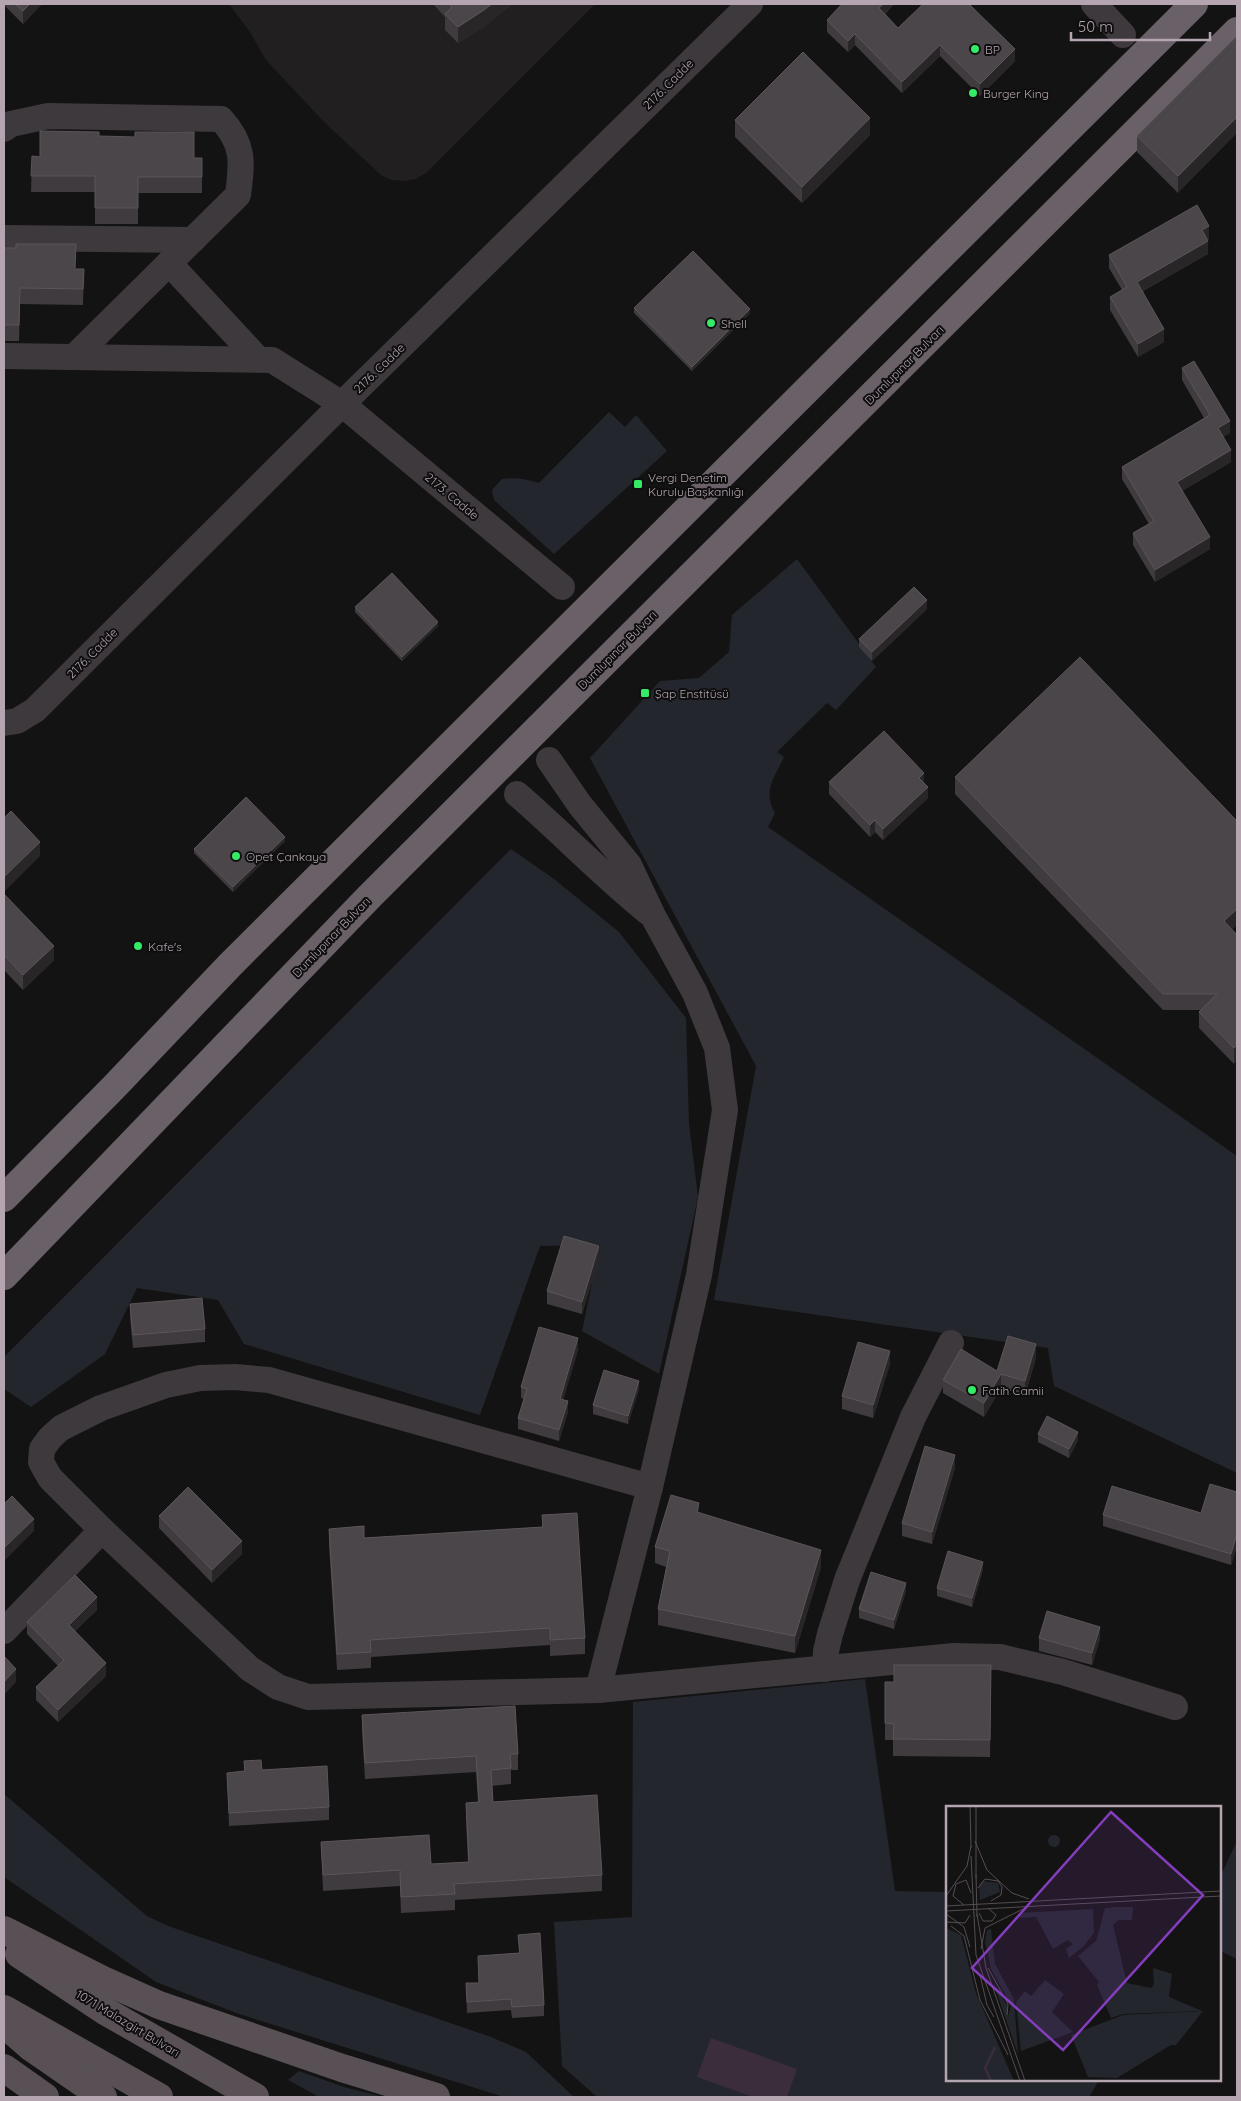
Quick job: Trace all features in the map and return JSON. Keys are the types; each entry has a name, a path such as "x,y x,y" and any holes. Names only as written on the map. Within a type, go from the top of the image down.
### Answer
{"highway":[{"path":"4,1198 113,1088 230,965 1194,4"},
{"name":"Dumlupınar Bulvarı","path":"5,1276 369,897 1237,31"},
{"path":"4,1170 113,1088"}],"main road":[{"path":"4,1930 103,1980 158,2005 342,2068 436,2097"},
{"name":"1071 Malazgirt Bulvarı","path":"4,1943 105,2011 255,2097"},
{"path":"4,2009 159,2097"},
{"path":"4,2024 32,2048 103,2097"},
{"path":"4,2068 40,2094"}],"street":[{"name":"2176. Cadde","path":"4,723 17,721 35,710 342,404 750,4"},
{"path":"1094,4 1123,35"},
{"path":"4,129 11,124 48,116 221,119 233,132 242,160 238,195 74,357"},
{"path":"4,238 193,240"},
{"path":"169,263 258,360"},
{"name":"2173. Cadde","path":"4,356 272,360 342,404 562,587"},
{"path":"549,760 580,805 628,865 694,992 717,1048 725,1110 699,1274 650,1487 598,1690"},
{"path":"517,794 562,833 613,884 653,916"},
{"path":"825,1669 830,1634 847,1580 914,1417 951,1343"},
{"path":"650,1487 269,1380 235,1377 200,1378 166,1385 101,1408 61,1428 42,1449 41,1462 50,1478 102,1530 250,1669 278,1687 308,1697 598,1690 954,1656 1000,1657 1063,1672 1175,1707"},
{"path":"4,1631 102,1530"}],"shaded area":[{"path":"229,4 595,4 426,173 416,179 404,181 392,180 382,176 324,122 266,60 250,32"},
{"path":"609,412 625,427 636,415 667,451 554,554 494,500 492,490 502,479 512,478 539,483"},
{"path":"797,559 876,667 836,710 827,703 777,752 784,757 771,784 770,798 775,813 768,827 1237,1156 1237,1473 1054,1386 1048,1348 714,1300 756,1066 590,758 660,681 699,678 729,652 732,615"},
{"path":"511,849 554,879 619,932 686,1018 689,1124 698,1197 659,1374 582,1331 600,1245 540,1246 480,1415 244,1344 218,1300 137,1288 105,1354 31,1407 4,1389 4,1357"},
{"path":"865,1679 895,1891 946,1892 946,2081 1098,2081 1089,2097 597,2097 562,2066 554,1922 632,1917 633,1702"},
{"path":"4,1794 147,1916 168,1926 491,2037 526,2052 574,2097 504,2097 239,2014 156,1982 4,1877"},
{"path":"1237,1841 1237,1959 1221,1951 1221,1875"},
{"path":"711,2038 797,2069 787,2097 753,2097 697,2077"},
{"path":"299,2071 344,2087 383,2097 319,2097 288,2080"}],"building":[{"path":"15,4 30,4 23,11"},
{"path":"449,4 492,4 458,27 445,14 452,7"},
{"path":"842,4 883,4 879,8 898,28 923,4 969,4 1015,49 980,84 940,45 902,82 855,34 848,41 827,20"},
{"path":"1237,36 1237,117 1178,176 1137,136"},
{"path":"803,52 870,118 802,187 735,120"},
{"path":"40,131 99,132 99,136 135,137 135,132 194,132 194,158 202,158 202,177 138,177 138,208 95,208 95,176 31,176 32,156 40,157"},
{"path":"1197,205 1209,226 1202,230 1208,241 1137,282 1164,329 1138,344 1110,297 1127,287 1109,255"},
{"path":"16,244 76,244 75,269 84,269 83,289 20,288 19,325 4,325 4,248 16,248"},
{"path":"693,251 750,309 692,367 634,308"},
{"path":"1194,361 1230,421 1218,428 1231,450 1177,482 1210,537 1155,570 1133,533 1154,521 1122,467 1210,415 1182,368"},
{"path":"392,573 438,622 402,657 355,607"},
{"path":"914,587 927,600 872,652 859,639"},
{"path":"1080,657 1237,821 1237,909 1224,921 1237,935 1237,1045 1234,1048 1199,1012 1217,994 1163,994 955,777"},
{"path":"884,731 924,773 919,778 928,787 883,829 875,820 870,825 829,782"},
{"path":"246,797 285,837 233,887 194,849"},
{"path":"11,811 40,842 4,877 4,818"},
{"path":"4,894 54,946 23,975 4,955"},
{"path":"564,1236 599,1246 582,1302 547,1291"},
{"path":"202,1298 205,1329 133,1335 130,1304"},
{"path":"539,1327 578,1338 560,1399 568,1401 559,1430 518,1418 527,1389 521,1387"},
{"path":"1008,1336 1036,1344 1025,1381 1001,1374 984,1403 943,1380 961,1349 997,1371"},
{"path":"858,1342 890,1351 873,1405 842,1396"},
{"path":"604,1370 639,1381 628,1416 593,1405"},
{"path":"1047,1416 1078,1432 1069,1449 1038,1434"},
{"path":"925,1446 955,1455 932,1532 902,1523"},
{"path":"1210,1484 1237,1492 1237,1534 1231,1554 1103,1515 1112,1486 1201,1513"},
{"path":"188,1487 242,1541 212,1570 159,1516"},
{"path":"671,1495 699,1503 697,1512 821,1550 795,1636 658,1609 670,1551 655,1547"},
{"path":"12,1496 34,1519 4,1548 4,1504"},
{"path":"577,1513 585,1638 550,1640 550,1628 370,1640 371,1652 337,1654 329,1529 364,1526 364,1538 543,1527 542,1515"},
{"path":"948,1551 983,1562 972,1598 937,1588"},
{"path":"871,1572 906,1583 894,1620 859,1609"},
{"path":"75,1575 97,1597 69,1625 106,1663 58,1710 36,1687 64,1660 27,1622"},
{"path":"1047,1611 1100,1627 1092,1653 1039,1638"},
{"path":"4,1656 16,1669 4,1682"},
{"path":"894,1665 991,1665 990,1740 893,1739 894,1724 885,1723 885,1682 894,1682"},
{"path":"515,1706 518,1754 510,1754 511,1768 491,1770 493,1802 597,1795 602,1875 454,1884 455,1894 401,1897 400,1870 323,1875 321,1842 429,1835 431,1864 469,1862 466,1803 479,1802 476,1756 365,1763 362,1715"},
{"path":"261,1760 262,1770 327,1766 329,1807 229,1813 227,1773 245,1771 244,1761"},
{"path":"540,1933 544,2005 512,2007 511,1999 467,2002 466,1983 479,1983 478,1956 520,1953 518,1935"}],"place":[{"name":"BP","path":"975,49"},
{"name":"Burger King","path":"973,93"},
{"name":"Shell","path":"711,323"},
{"name":"Vergi Denetim Kurulu Başkanlığı","path":"638,484"},
{"name":"Şap Enstitüsü","path":"645,693"},
{"name":"Opet Çankaya","path":"236,856"},
{"name":"Kafe's","path":"138,946"},
{"name":"Fatih Camii","path":"972,1390"}]}
